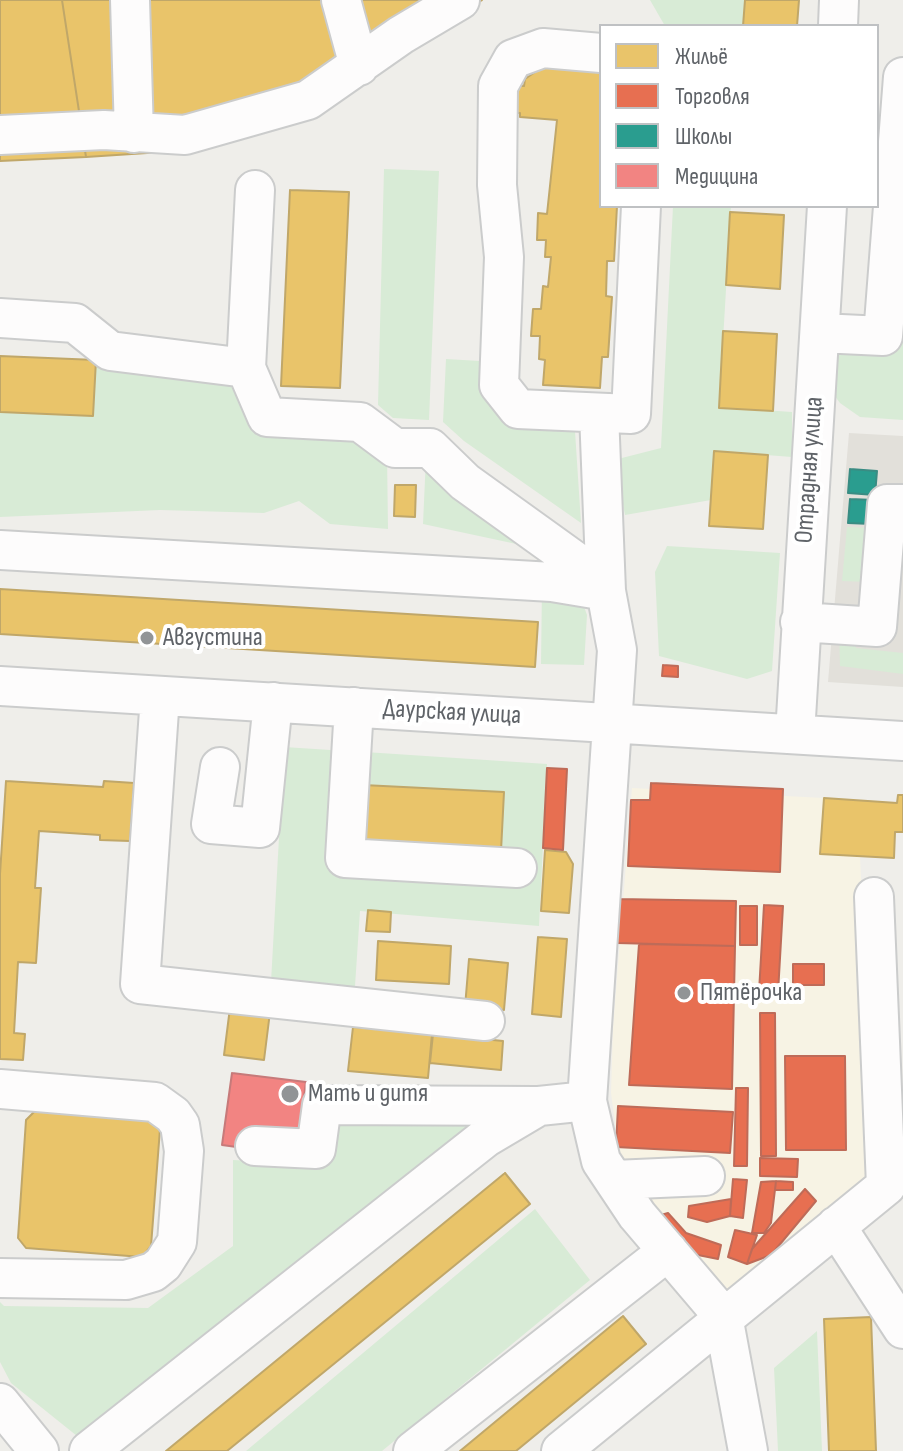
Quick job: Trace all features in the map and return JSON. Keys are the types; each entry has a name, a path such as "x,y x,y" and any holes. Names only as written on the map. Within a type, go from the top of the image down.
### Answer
{"street":[{"path":"130,0 134,133"},
{"path":"341,0 359,66"},
{"path":"0,135 104,130 185,135 308,100 460,0"},
{"path":"838,24 839,0"},
{"path":"599,53 543,48 513,59 498,86 497,171 504,257 499,385 518,409 631,414 641,208"},
{"path":"820,333 883,336 903,77"},
{"path":"255,190 246,368 267,417 360,422 395,448 430,448 465,482 579,564 606,591"},
{"name":"Отрадная улица","path":"795,734 827,208"},
{"path":"0,318 75,323 110,351 246,368"},
{"path":"599,413 606,591 617,650 587,1101 601,1161 668,1251 723,1316 748,1451"},
{"path":"800,622 877,627 887,504 903,504"},
{"path":"0,550 552,582 606,591"},
{"name":"Даурская улица","path":"0,686 903,741"},
{"path":"160,696 140,984 485,1021"},
{"path":"220,767 211,824 260,828 273,702"},
{"path":"354,707 345,858 517,868"},
{"path":"561,1451 836,1226 891,1174 874,897"},
{"path":"0,1089 155,1102 180,1125 184,1151 177,1242 163,1264 153,1272 126,1280 0,1278"},
{"path":"255,1146 316,1149 322,1105 539,1106 587,1101"},
{"path":"89,1451 485,1138 539,1106"},
{"path":"614,1180 705,1176"},
{"path":"836,1226 903,1329"},
{"path":"413,1451 668,1251"},
{"path":"0,1403 39,1451"}],"shaded area":[{"path":"849,433 903,436 903,687 828,682"},
{"path":"632,788 824,798 820,853 860,856 874,1169 858,1200 726,1302 648,1209 620,1160 611,1093 613,1028"}],"green space":[{"path":"650,0 745,0 743,24 664,24"},
{"path":"384,169 439,171 429,420 393,418 378,405"},
{"path":"673,208 731,208 719,407 792,412 792,457 714,451 711,500 625,515 614,460 661,448"},
{"path":"903,338 903,420 860,417 840,403 828,387 829,341"},
{"path":"446,359 480,361 484,398 500,407 574,416 581,523 464,441 443,422"},
{"path":"96,360 242,375 263,422 358,429 387,453 388,529 330,524 299,501 264,513 160,510 0,517 0,412 93,416"},
{"path":"426,457 549,551 423,524"},
{"path":"847,527 873,528 870,582 842,581"},
{"path":"667,546 780,553 772,671 747,679 659,656 655,572"},
{"path":"542,586 578,590 587,615 584,665 541,664"},
{"path":"839,630 853,631 856,648 903,653 903,674 840,666"},
{"path":"284,747 346,751 340,860 501,851 503,792 363,785 365,752 547,764 539,926 360,911 355,986 331,996 271,982"},
{"path":"331,1112 506,1116 82,1440 11,1383 0,1362 0,1302 4,1306 148,1308 233,1246 233,1160 324,1165"},
{"path":"535,1209 590,1280 382,1451 246,1451"},
{"path":"817,1331 822,1451 778,1451 774,1368"}],"building: Жильё":[{"path":"0,0 62,0 86,157 0,161"},
{"path":"62,0 482,0 193,150 86,157"},
{"path":"745,0 799,0 797,24 743,24"},
{"path":"599,64 599,208 617,208 614,261 607,261 606,296 612,297 608,357 602,357 600,388 543,385 545,360 539,359 540,336 531,336 533,309 541,309 543,286 548,287 551,257 545,257 546,240 537,240 538,213 547,214 557,120 520,117 520,113 516,113 517,86 524,86 525,79 545,65"},
{"path":"290,190 349,192 340,388 281,386"},
{"path":"730,212 784,215 780,289 726,285"},
{"path":"723,331 777,334 773,411 719,408"},
{"path":"0,356 96,360 93,416 0,412"},
{"path":"714,451 768,455 763,529 709,526"},
{"path":"395,485 416,485 415,517 394,516"},
{"path":"0,589 538,622 535,667 0,634"},
{"path":"6,781 103,787 104,781 134,783 130,841 100,840 100,835 39,831 35,888 41,888 36,963 18,962 14,1033 25,1034 23,1060 0,1059 0,874"},
{"path":"363,785 504,792 501,851 360,844"},
{"path":"898,795 903,795 903,832 895,832 894,858 820,854 824,798 897,803"},
{"path":"545,850 566,852 573,864 569,913 541,911"},
{"path":"368,910 391,912 390,932 366,931"},
{"path":"538,937 567,939 561,1017 532,1014"},
{"path":"378,941 451,946 449,984 376,980"},
{"path":"469,959 508,963 504,1010 465,1007"},
{"path":"231,1000 271,1004 264,1060 224,1055"},
{"path":"353,1027 432,1034 428,1078 348,1071"},
{"path":"433,1034 503,1041 501,1070 430,1063"},
{"path":"35,1111 149,1119 160,1129 151,1246 142,1257 26,1248 18,1238 26,1120"},
{"path":"505,1173 530,1204 227,1451 166,1451"},
{"path":"623,1316 646,1344 516,1451 460,1451"},
{"path":"871,1317 876,1451 829,1451 824,1319"}],"building: Торговля":[{"path":"663,665 678,666 678,677 662,676"},
{"path":"547,768 567,769 563,850 543,848"},
{"path":"651,783 783,789 780,872 628,866 631,800 650,800"},
{"path":"618,899 736,901 735,946 617,943"},
{"path":"764,905 783,906 778,993 759,992"},
{"path":"740,906 757,906 757,945 740,945"},
{"path":"639,944 735,946 732,1089 629,1085"},
{"path":"793,964 824,964 824,985 793,985"},
{"path":"760,1013 775,1013 776,1156 761,1156"},
{"path":"785,1056 845,1056 846,1150 786,1150"},
{"path":"736,1088 748,1088 747,1166 734,1166"},
{"path":"618,1106 733,1112 730,1153 616,1147"},
{"path":"760,1158 798,1159 797,1177 760,1176"},
{"path":"733,1179 747,1180 743,1218 730,1216"},
{"path":"776,1181 771,1223 764,1233 752,1233 761,1182"},
{"path":"776,1181 793,1182 793,1190 775,1190"},
{"path":"805,1189 816,1201 771,1255 747,1264 752,1249"},
{"path":"731,1199 730,1216 707,1222 688,1217 689,1206"},
{"path":"668,1213 686,1233 721,1245 718,1259 683,1252 654,1217"},
{"path":"735,1230 757,1235 747,1264 728,1257"}],"building: Школы":[{"path":"850,469 877,471 875,495 848,493"},
{"path":"850,499 874,500 872,524 848,523"}],"building: Медицина":[{"path":"232,1073 306,1082 299,1133 251,1149 222,1145"}],"place":[{"name":"Августина","path":"147,638"},
{"name":"Пятёрочка","path":"684,993"},
{"name":"Мать и дитя","path":"290,1094"}]}
